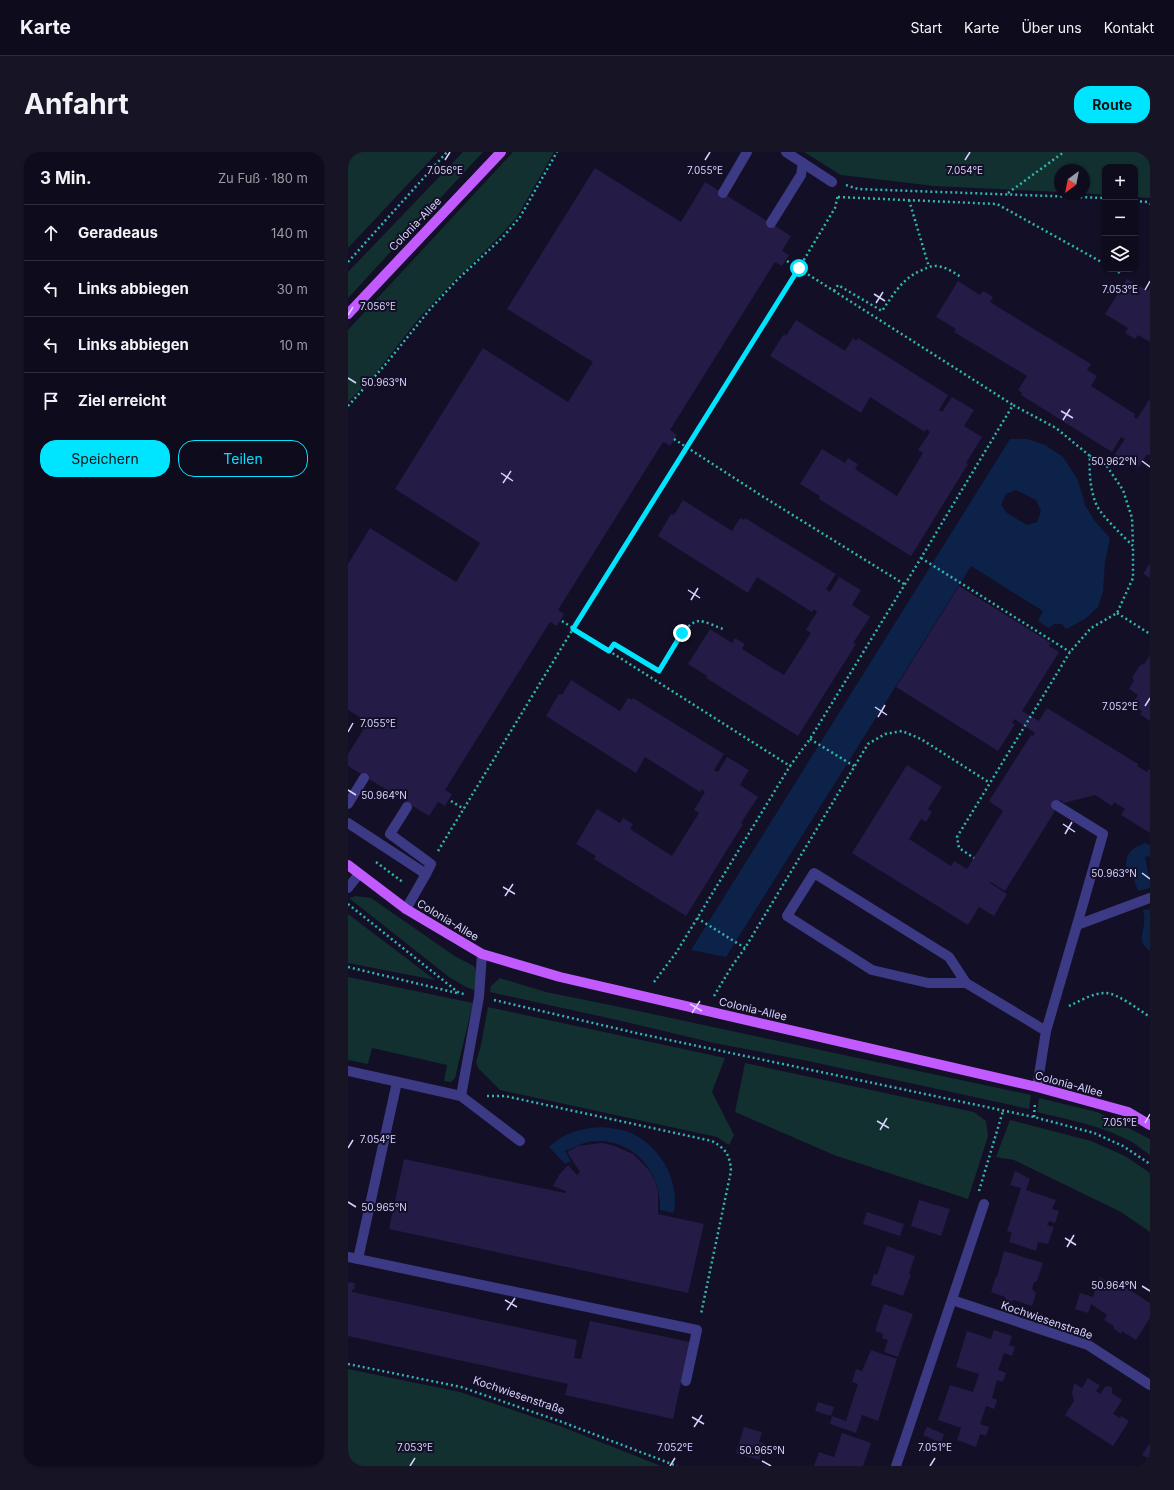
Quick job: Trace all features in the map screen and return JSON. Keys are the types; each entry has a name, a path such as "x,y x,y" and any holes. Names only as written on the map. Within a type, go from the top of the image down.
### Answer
{"main road":[{"name":"Colonia-Allee","path":"348,314 501,152"},
{"name":"Colonia-Allee","path":"348,865 406,909 482,954 560,977 1037,1087 1128,1112 1150,1125"}],"street":[{"path":"723,193 747,152"},
{"path":"786,152 832,182"},
{"path":"771,223 801,175 803,163"},
{"path":"348,804 364,778"},
{"path":"1037,1087 1046,1031 1103,834 1056,805"},
{"path":"406,807 390,834 430,864 406,909"},
{"path":"348,823 426,874"},
{"path":"966,983 928,983 872,970 787,916 814,873 949,957 966,983 1046,1031"},
{"path":"348,888 358,874"},
{"path":"1077,925 1150,898"},
{"path":"460,1096 479,997 482,954"},
{"path":"348,1071 460,1096 520,1141"},
{"path":"358,1259 397,1082"},
{"path":"896,1466 984,1204"},
{"path":"348,1257 697,1330 686,1381"},
{"name":"Kochwiesenstraße","path":"952,1300 1088,1345 1150,1385"}],"path":[{"path":"348,262 447,152"},
{"path":"348,406 385,365 431,308 458,279 503,237 520,217 557,152"},
{"path":"1008,194 1064,152"},
{"path":"832,182 858,189 1102,198"},
{"path":"430,864 573,629 799,268 835,208 838,197 997,204 1102,262"},
{"path":"909,200 929,267"},
{"path":"1138,200 1150,204"},
{"path":"786,260 1013,405 1056,428 1090,456 1104,462 1123,490 1132,518 1133,578 1117,613 1091,628 1070,652 957,837 959,848 974,858"},
{"path":"834,291 838,284 882,311 899,286 912,274 929,267 936,266 947,269 961,277"},
{"path":"644,996 676,953 790,766 810,739 1013,405"},
{"path":"674,439 814,529 904,584"},
{"path":"1090,456 1089,478 1097,506 1133,546"},
{"path":"921,558 1070,652"},
{"path":"1117,613 1150,634"},
{"path":"562,621 790,766"},
{"path":"609,651 614,644 659,671 682,633 690,625 700,621 723,629"},
{"path":"705,1011 732,966 745,948 868,744 885,734 902,731 921,739 990,783"},
{"path":"810,739 854,766"},
{"path":"451,801 464,809"},
{"path":"372,860 415,891"},
{"path":"348,904 459,993"},
{"path":"697,918 745,948"},
{"path":"348,967 572,1017 636,1033 1034,1117 1094,1133 1123,1146 1150,1164"},
{"path":"1051,1014 1089,997 1106,993 1117,996 1150,1017"},
{"path":"460,1096 505,1096 712,1141 723,1147 730,1159 732,1171 697,1330"},
{"path":"984,1204 978,1190 1003,1111"},
{"name":"Kochwiesenstraße","path":"348,1364 461,1388 562,1422 677,1466"}],"green space":[{"path":"348,152 438,152 348,248"},
{"path":"463,152 483,152 348,298 348,272"},
{"path":"513,152 554,152 517,217 420,317 372,378 348,402 348,330"},
{"path":"804,152 1150,152 1150,198 1138,197 1138,164 1102,164 1102,195 1090,194 1090,164 1054,164 1054,192 934,186 841,175"},
{"path":"356,896 371,898 456,957 474,966 477,972 476,989 474,990 466,987 449,977 349,898"},
{"path":"348,914 435,980 348,963"},
{"path":"348,977 473,1003 455,1078 451,1082 444,1081 447,1065 372,1048 368,1064 348,1060"},
{"path":"500,978 546,992 1031,1095 1029,1109 808,1061 714,1043 490,992 491,986"},
{"path":"488,1007 725,1058 712,1092 734,1135 729,1145 717,1137 500,1090 478,1068 476,1062 481,1045"},
{"path":"745,1063 974,1112 986,1121 988,1136 968,1199 834,1155 735,1112"},
{"path":"1039,1098 1097,1112 1150,1139 1150,1155 1121,1136 1086,1124 1037,1112"},
{"path":"1010,1120 1091,1141 1125,1156 1150,1173 1150,1232 1121,1212 1014,1160 996,1157"},
{"path":"348,1369 460,1392 560,1426 661,1466 348,1466"}],"water":[{"path":"1010,439 1027,439 1045,445 1063,457 1078,480 1085,505 1094,520 1110,538 1105,562 1103,592 1098,607 1085,619 1066,629 1062,624 1054,624 1049,628 1038,621 1043,611 971,566 726,957 691,950","holes":["1016,490 1036,500 1041,511 1037,522 1027,525 1007,513 1001,505 1006,494"]},
{"path":"1145,843 1150,845 1150,856 1145,857 1150,888 1138,891 1133,877 1126,869 1126,864 1130,852 1136,847"},
{"path":"1150,909 1150,951 1143,945 1142,938 1144,920 1143,910"},
{"path":"601,1127 629,1132 640,1138 658,1155 671,1176 674,1188 674,1213 660,1210 656,1182 649,1169 640,1158 630,1150 617,1144 603,1141 588,1142 565,1151 571,1161 565,1164 549,1147 561,1138 573,1132"}],"building":[{"path":"595,168 681,222 705,182 791,236 782,251 789,255 782,266 775,262 670,430 677,435 670,446 663,442 558,610 564,614 557,626 550,622 445,790 452,794 445,806 438,802 429,816 348,766 348,754 368,722 348,710 348,564 370,528 456,582 480,543 395,489 483,348 568,402 593,362 507,309"},
{"path":"1127,279 1148,291 1150,288 1150,342 1138,335 1135,339 1125,333 1128,328 1105,314"},
{"path":"958,281 980,295 983,291 993,297 990,302 1091,364 1087,370 1097,376 1091,386 1135,414 1134,417 1137,419 1149,400 1150,456 1147,454 1138,468 1115,454 1125,439 1121,437 1112,452 1021,395 1022,393 1018,390 1027,376 954,332 956,329 936,317"},
{"path":"796,320 845,351 853,338 856,341 858,338 948,395 939,410 942,412 952,397 974,410 964,426 982,437 966,463 968,464 911,556 819,499 820,496 800,484 822,449 845,463 848,458 858,464 855,469 897,496 923,453 918,450 930,432 926,429 925,432 870,397 861,413 770,356 784,334 786,336"},
{"path":"683,500 732,531 740,518 744,520 745,518 836,574 826,589 830,592 839,577 861,590 852,605 870,617 853,643 856,644 798,736 706,678 707,676 688,664 710,629 732,643 735,638 745,644 742,649 784,675 811,633 806,630 817,612 814,609 812,612 757,577 748,593 658,536 671,514 674,515"},
{"path":"1150,563 1150,578 1143,574"},
{"path":"959,586 1051,643 1049,646 1059,652 1022,711 1039,721 1047,708 1138,764 1137,766 1147,772 1149,769 1150,770 1150,833 1121,815 1125,809 1114,802 1112,806 1095,795 1064,803 1060,800 1054,810 1055,811 1005,891 991,882 990,883 1007,894 994,916 979,907 968,925 852,853 907,765 942,787 928,809 932,812 926,822 921,819 909,839 951,866 954,861 967,869 1003,811 989,801 1031,735 1033,736 1035,733 1014,719 1012,723 1015,724 998,751 896,687"},
{"path":"1150,655 1150,721 1140,714 1142,711 1132,705 1138,695 1129,689 1134,680 1132,678 1140,665 1144,664"},
{"path":"571,680 620,711 628,698 632,700 633,698 724,754 714,770 718,772 727,757 749,770 740,785 758,797 686,916 594,859 596,856 576,844 597,809 620,823 623,818 633,824 630,829 672,856 699,813 694,810 705,792 702,789 700,792 645,757 636,773 546,716 559,694 562,695"},
{"path":"601,1143 612,1145 633,1154 649,1170 658,1191 658,1214 704,1224 688,1293 389,1229 404,1159 565,1193 566,1191 553,1186 559,1175 568,1165 577,1175 580,1172 567,1152 578,1146"},
{"path":"1015,1171 1030,1179 1026,1190 1056,1200 1052,1209 1059,1211 1055,1223 1049,1221 1047,1225 1054,1227 1048,1244 1038,1242 1036,1251 1009,1242 1012,1233 1007,1231 1021,1188 1010,1185"},
{"path":"919,1200 950,1209 941,1236 911,1226"},
{"path":"867,1212 904,1224 900,1236 863,1224"},
{"path":"887,1246 915,1256 909,1274 911,1274 903,1296 871,1285 874,1274 877,1275"},
{"path":"1004,1251 1043,1263 1037,1281 1034,1282 1032,1289 1036,1293 1032,1306 1014,1300 1011,1302 1005,1297 991,1292"},
{"path":"1100,1277 1122,1291 1125,1287 1150,1303 1150,1318 1136,1340 1122,1331 1121,1334 1113,1328 1114,1326 1104,1320 1107,1315 1091,1304 1088,1313 1075,1309 1080,1293 1093,1297"},
{"path":"348,1282 355,1283 354,1290 352,1289 352,1292 577,1340 574,1358 581,1359 590,1321 690,1342 673,1419 565,1395 568,1384 348,1336"},
{"path":"884,1304 913,1314 898,1357 884,1352 888,1340 882,1338 883,1334 875,1331"},
{"path":"994,1330 1012,1336 1009,1345 1015,1347 1012,1356 1004,1353 998,1370 1006,1373 1003,1382 997,1380 992,1398 997,1400 994,1409 986,1406 980,1424 989,1427 986,1436 980,1434 976,1447 957,1440 961,1428 938,1420 950,1385 973,1392 979,1374 956,1367 967,1331 991,1339"},
{"path":"871,1350 897,1359 878,1421 862,1415 856,1433 830,1424 832,1416 846,1421 858,1384 852,1382 856,1369 862,1371"},
{"path":"1088,1378 1100,1386 1096,1391 1100,1394 1105,1387 1110,1386 1112,1388 1112,1393 1122,1400 1113,1414 1120,1418 1121,1416 1129,1421 1113,1446 1065,1415 1074,1401 1072,1394 1074,1383 1082,1388"},
{"path":"818,1402 834,1407 831,1416 815,1411"},
{"path":"744,1427 762,1432 759,1442 765,1444 759,1460 736,1453"},
{"path":"927,1427 944,1434 941,1443 923,1435"},
{"path":"842,1433 871,1443 863,1466 814,1466 819,1452 834,1457"},
{"path":"1150,1443 1150,1459 1142,1455"}],"route":[{"path":"682,633 659,671 614,644 609,651 573,629 799,268"}]}
